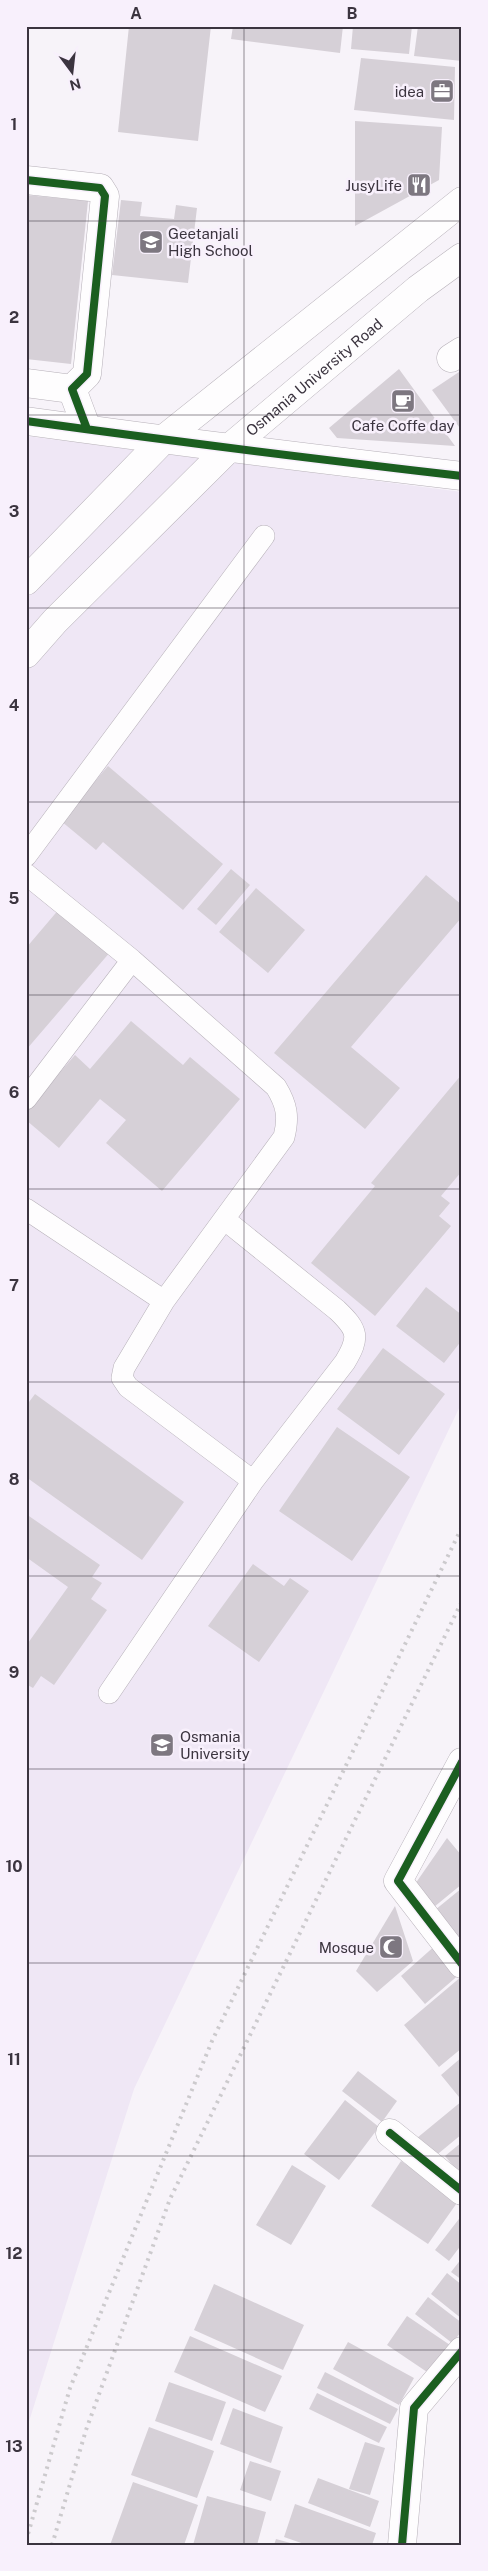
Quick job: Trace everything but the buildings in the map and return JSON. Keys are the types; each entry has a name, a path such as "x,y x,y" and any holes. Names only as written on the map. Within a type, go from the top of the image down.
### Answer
{"street":[{"path":"26,180 100,188 105,196 87,374 72,389"},
{"path":"26,581 165,438 462,202"},
{"name":"Osmania University Road","path":"26,654 55,621 228,448 418,289 462,257"},
{"path":"26,384 72,389"},
{"path":"72,389 87,430"},
{"path":"26,421 87,430 165,438 228,448 462,476"},
{"path":"462,1762 398,1881 462,1964"},
{"path":"390,2133 457,2189 462,2191"},
{"path":"402,2545 414,2408 462,2351"}],"lane":[{"path":"26,856 264,536"},
{"path":"26,874 132,960 276,1087 287,1111 288,1122 284,1137 164,1301 124,1368 122,1378 128,1387 253,1481"},
{"path":"26,1099 132,960"},
{"path":"26,1209 164,1301"},
{"path":"108,1693 253,1481 346,1362 353,1349 356,1335 350,1322 224,1219"}],"shaded area":[{"name":"Osmania University","path":"26,436 462,492 462,1402 134,2089 26,2431"}],"railway":[{"path":"26,2541 70,2388 212,2041 462,1527"},
{"path":"52,2545 86,2430 170,2199 462,1601"}],"cycle path":[{"path":"26,180 100,188 105,196 87,374 72,389 87,429"},
{"path":"26,421 462,476"},
{"path":"462,1762 398,1881 462,1964"},
{"path":"390,2133 462,2191"},
{"path":"402,2545 414,2408 462,2351"}],"place":[{"name":"idea","path":"442,91"},
{"name":"JusyLife","path":"419,185"},
{"name":"Geetanjali High School","path":"151,242"},
{"name":"Cafe Coffe day","path":"403,401"},
{"name":"Osmania University","path":"162,1745"},
{"name":"Mosque","path":"391,1947"}]}
